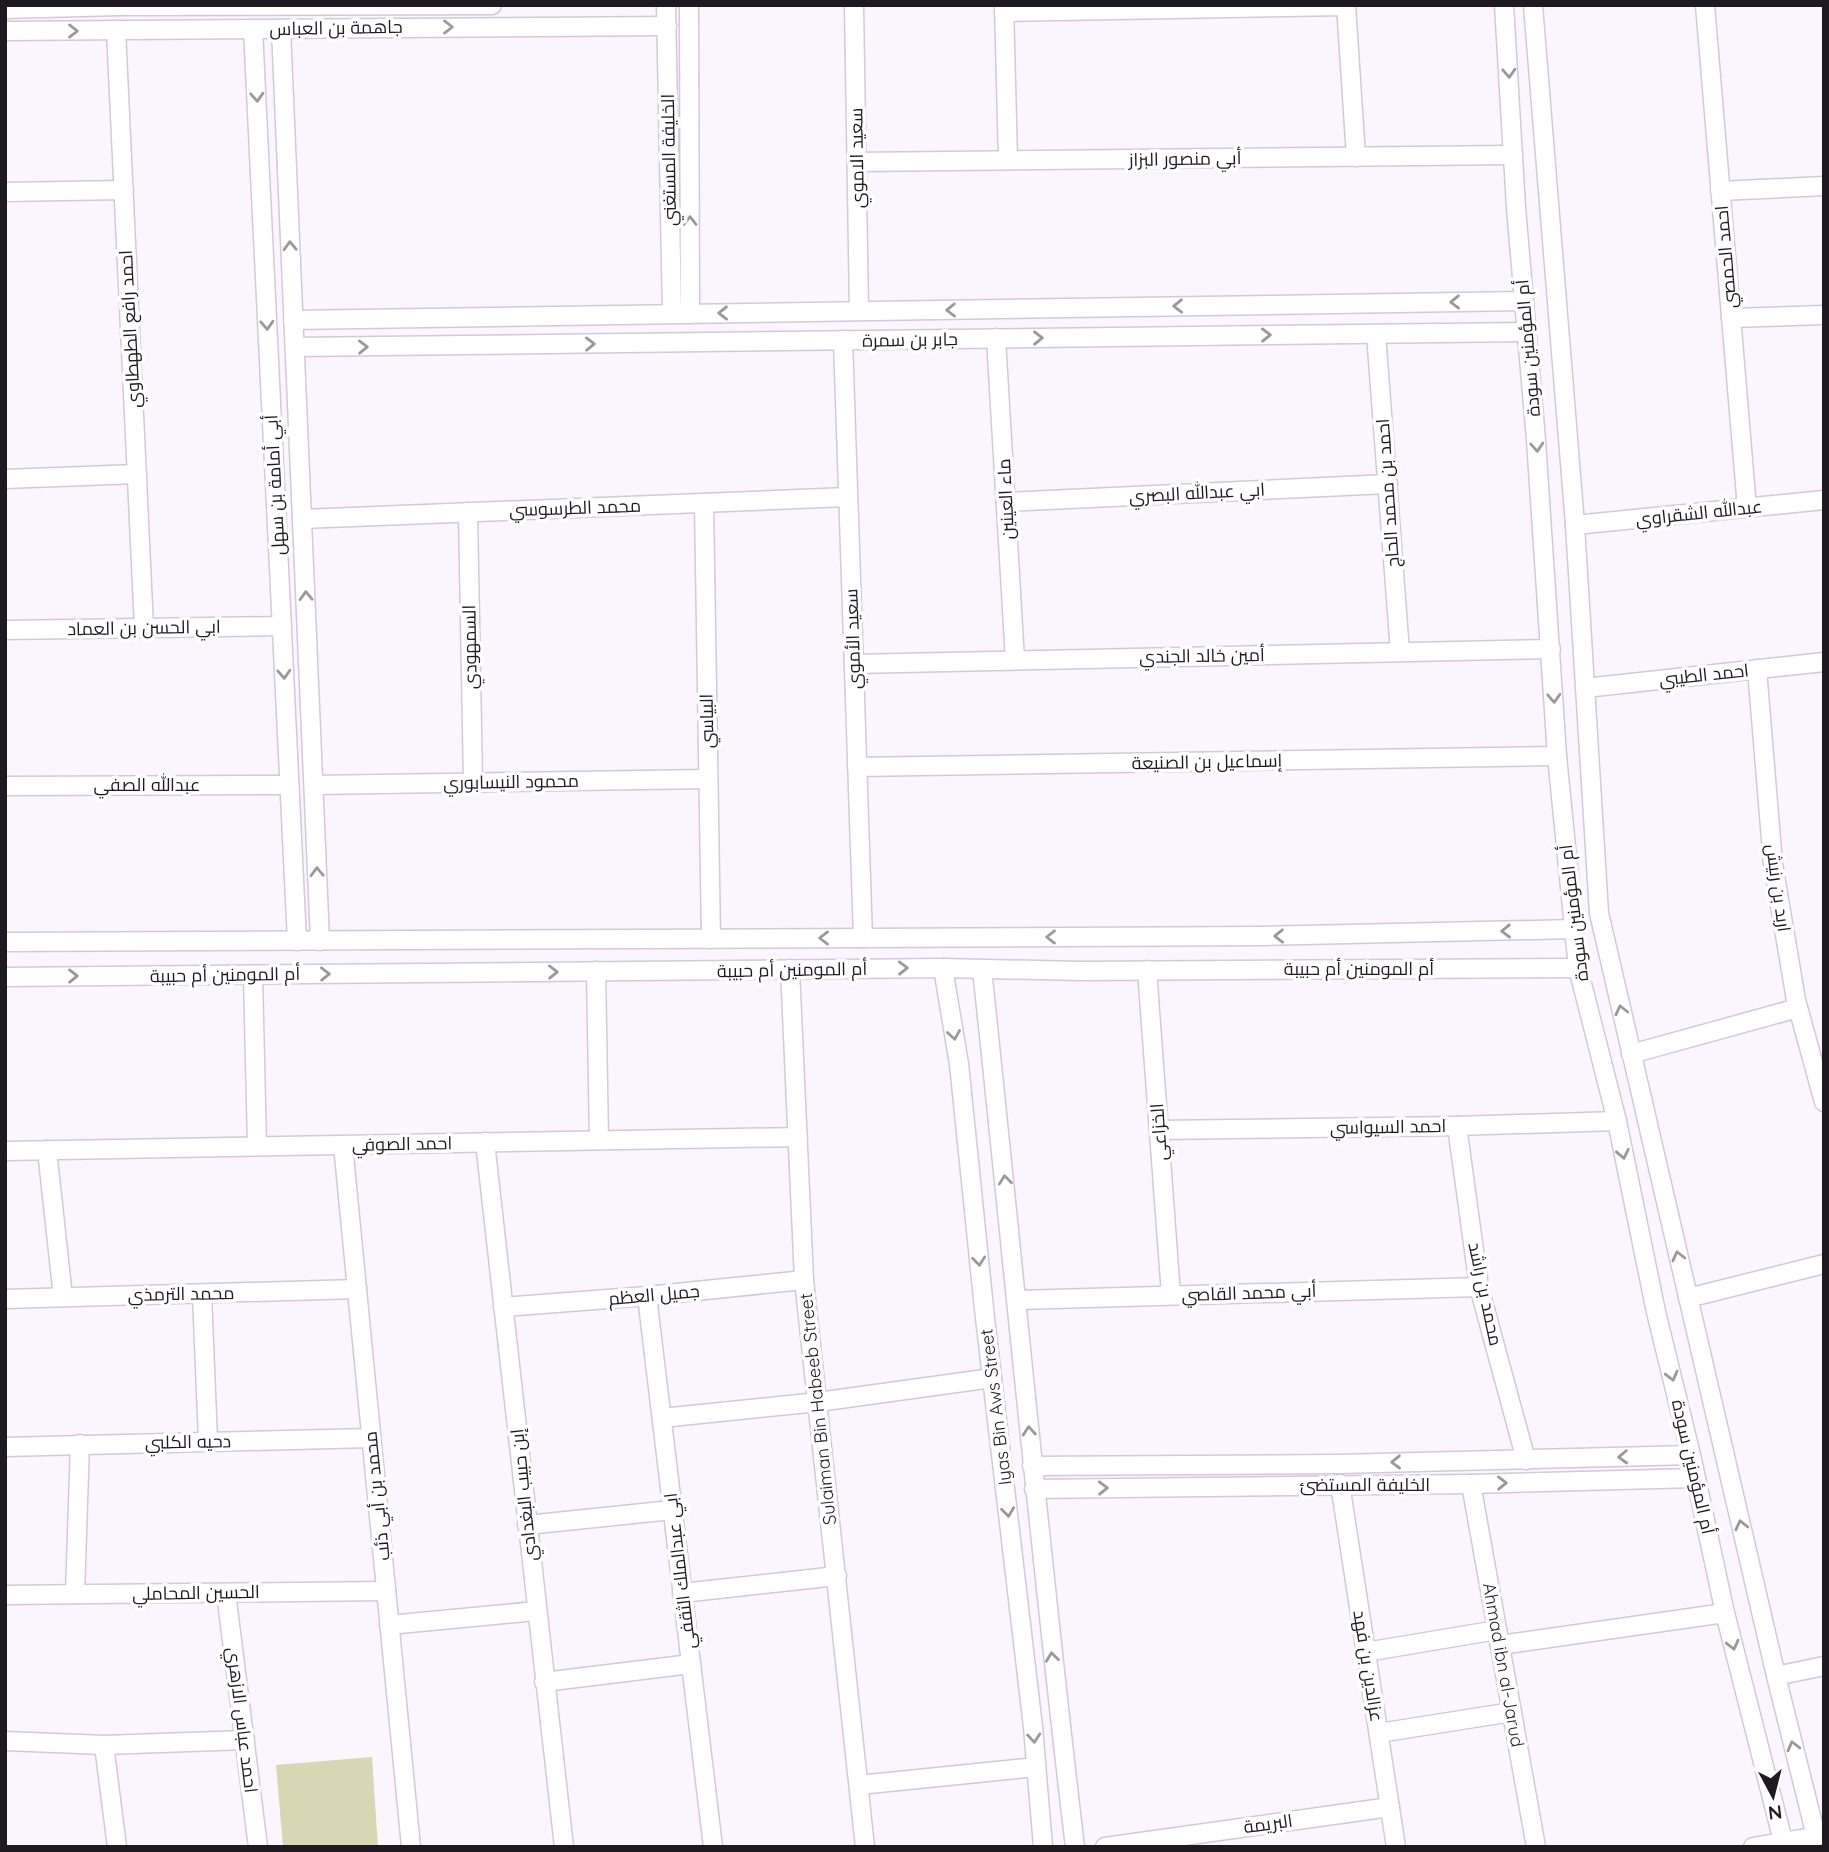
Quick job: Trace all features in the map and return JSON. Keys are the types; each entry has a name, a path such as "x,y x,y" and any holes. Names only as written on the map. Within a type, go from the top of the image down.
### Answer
{"street":[{"name":"جاهمة بن العباس","path":"5,9 492,5"},
{"name":"الخليفة المستغني","path":"666,5 672,314"},
{"name":"الخليفة المستغني","path":"689,5 690,314"},
{"name":"سعيد الاموي","path":"854,5 859,311"},
{"name":"أم المؤمنين سودة","path":"1504,5 1557,756 1578,968 1616,1121 1656,1312 1691,1455 1725,1613 1783,1841"},
{"name":"أم المؤمنين سودة","path":"1533,5 1575,525 1599,913 1776,1676 1820,1836"},
{"name":"احمد الحمصي","path":"1704,5 1747,508"},
{"path":"1008,160 1004,8 1346,6 1356,157"},
{"name":"جاهمة بن العباس","path":"5,31 667,26"},
{"name":"أبي أمامة بن سهل","path":"253,29 297,941"},
{"name":"أبي أمامة بن سهل","path":"281,29 320,940"},
{"name":"احمد رافع الطهطاوي","path":"116,30 144,628"},
{"name":"أبي منصور البزاز","path":"857,162 1514,155"},
{"path":"1720,191 1824,186"},
{"path":"5,192 124,190"},
{"name":"جابر بن سمرة","path":"293,320 1523,301"},
{"path":"1731,318 1824,315"},
{"name":"جابر بن سمرة","path":"295,348 1526,332"},
{"name":"احمد بن محمد الحاج","path":"1377,334 1400,652"},
{"name":"ماء العينين","path":"996,338 1015,660"},
{"name":"سعيد الأموي","path":"843,340 863,938"},
{"path":"5,479 137,474"},
{"name":"ابي عبدالله البصري","path":"1006,502 1388,484"},
{"name":"محمد الطرسوسي","path":"302,519 848,496"},
{"name":"عبدالله الشقراوي","path":"1575,525 1824,500"},
{"name":"البياسي","path":"704,503 711,939"},
{"name":"السمهودي","path":"468,512 473,782"},
{"name":"ابي الحسن بن العماد","path":"5,631 282,626"},
{"name":"أمين خالد الجندي","path":"854,664 1551,649"},
{"name":"احمد الطيبي","path":"1585,688 1824,662"},
{"name":"اربد بن رنيش","path":"1757,669 1773,864 1798,1009 1824,1102"},
{"name":"إسماعيل بن الصنيعة","path":"857,768 1557,756"},
{"name":"محمود النيسابوري","path":"314,785 708,779"},
{"name":"عبدالله الصفي","path":"5,786 289,785"},
{"name":"أم المومنين أم حبيبة","path":"5,942 1250,936 1574,929"},
{"name":"أم المومنين أم حبيبة","path":"5,977 943,968 1578,968"},
{"name":"Iyas Bin Aws Street","path":"943,968 959,1064 1043,1847"},
{"name":"Iyas Bin Aws Street","path":"982,969 1018,1300 1034,1489 1075,1847"},
{"name":"Sulaiman Bin Habeeb Street","path":"790,970 804,1280 865,1847"},
{"name":"الخزاعي","path":"1147,970 1171,1295"},
{"path":"596,971 599,1140"},
{"path":"253,975 257,1146"},
{"path":"1631,1054 1798,1009"},
{"name":"احمد السيواسي","path":"1159,1130 1616,1121"},
{"name":"محمد بن راشد","path":"1457,1126 1479,1287 1526,1460"},
{"name":"احمد الصوفي","path":"5,1151 798,1137"},
{"name":"إبن حبيب البغدادي","path":"485,1142 564,1847"},
{"name":"محمد بن أبي ذئب","path":"342,1144 411,1847"},
{"path":"47,1150 63,1297"},
{"path":"1688,1298 1824,1264"},
{"name":"جميل العظم","path":"503,1307 804,1280"},
{"name":"أبي محمد القاصي","path":"1018,1300 1479,1287"},
{"name":"محمد الترمذي","path":"5,1299 357,1289"},
{"path":"202,1293 208,1441"},
{"name":"ابي عبدالملك الثقفي","path":"647,1296 713,1847"},
{"path":"662,1418 818,1402 992,1378"},
{"name":"دحيه الكلبي","path":"5,1447 371,1438"},
{"path":"75,1594 80,1444"},
{"name":"الخليفة المستضئ","path":"1032,1466 1526,1460 1691,1455"},
{"name":"الخليفة المستضئ","path":"1034,1489 1471,1484 1696,1478"},
{"name":"Ahmad ibn al-Jarud","path":"1471,1484 1536,1847"},
{"name":"عزالدين بن فهد","path":"1340,1485 1396,1847"},
{"path":"527,1525 673,1510"},
{"path":"682,1593 836,1576"},
{"name":"الحسين المحاملي","path":"5,1595 386,1591"},
{"name":"احمد عباس الازهري","path":"226,1592 258,1847"},
{"path":"389,1625 536,1611"},
{"path":"1366,1652 1725,1613"},
{"path":"544,1682 691,1664"},
{"path":"1776,1676 1824,1666"},
{"path":"1379,1732 1512,1712"},
{"path":"5,1741 104,1745 245,1740"},
{"path":"104,1745 117,1847"},
{"path":"859,1784 1036,1767"},
{"name":"البريمة","path":"1105,1847 1390,1807"},
{"path":"1753,1847 1820,1836"}],"shaded area":[{"path":"372,1757 378,1847 283,1847 276,1765"}]}
